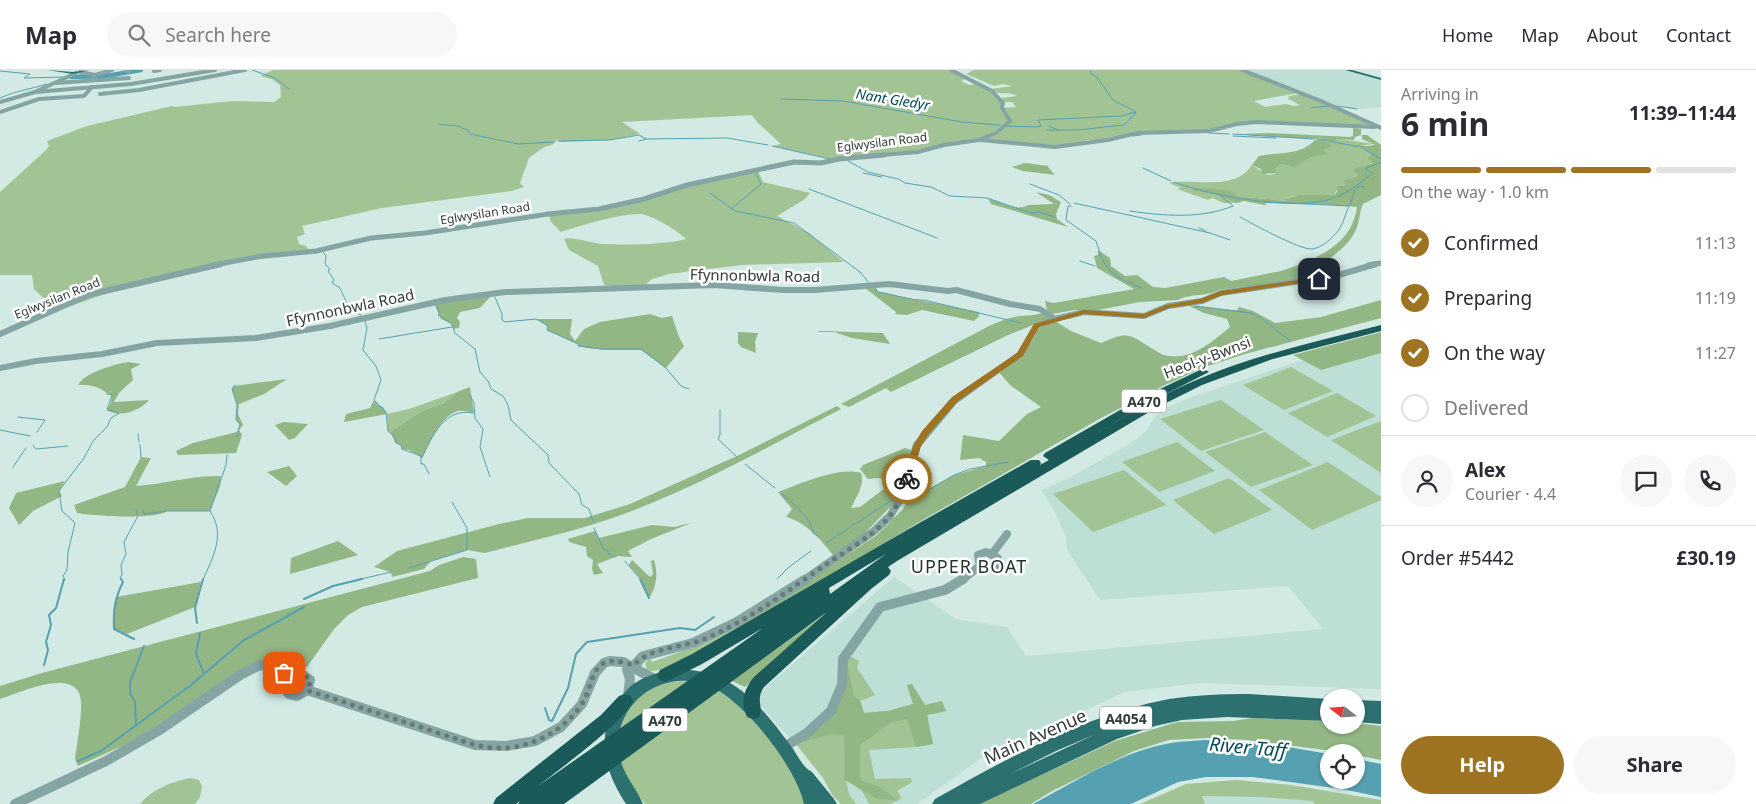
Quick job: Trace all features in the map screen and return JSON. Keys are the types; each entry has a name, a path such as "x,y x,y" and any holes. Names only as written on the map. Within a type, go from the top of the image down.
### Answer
{"highway":[{"name":"Heol-y-Bwnsi","path":"925,525 1138,404 1188,378 1270,351 1381,321"},
{"name":"Heol-y-Bwnsi","path":"943,526 1152,406 1198,383 1269,357 1381,328"},
{"path":"660,677 697,660 925,525"},
{"name":"A470","path":"711,680 843,578 925,525"},
{"path":"753,712 750,697 759,682 866,586 943,526"},
{"name":"A470","path":"527,804 611,752 711,680 943,526"},
{"path":"502,804 606,720 626,700"},
{"name":"A470","path":"549,804 611,752"}],"main road":[{"path":"49,70 59,73 78,73 88,70"},
{"path":"1347,70 1381,79"},
{"path":"1353,70 1381,79"},
{"path":"635,804 621,781 612,755 612,733 626,700 642,686 660,677 694,675 712,681 737,694 784,747 829,804"},
{"name":"Main Avenue","path":"940,804 994,774 1081,734 1139,713 1170,706 1211,701 1249,701 1320,705"},
{"path":"1365,707 1381,708"},
{"name":"Main Avenue","path":"963,804 1114,733 1155,719 1182,713 1227,710 1320,714"},
{"path":"1365,716 1381,717"},
{"path":"796,762 812,804"}],"street":[{"path":"0,102 35,92 78,73 95,75 112,70"},
{"path":"154,71 160,70"},
{"path":"100,94 215,70"},
{"path":"156,82 231,70"},
{"path":"35,92 156,82 248,70"},
{"path":"951,70 985,86 1002,101 1002,108 1010,121 996,133 979,140"},
{"path":"1242,70 1321,101 1375,127"},
{"path":"54,83 129,78"},
{"path":"0,112 38,100 55,101 83,96 90,88 96,85"},
{"path":"55,101 66,90"},
{"path":"0,107 18,110"},
{"path":"979,140 1054,147 1093,140 1108,140 1137,133 1209,131 1237,124 1257,122 1381,128"},
{"name":"Eglwysilan Road","path":"0,334 88,295 192,269 262,256 316,251 371,238 425,233 548,214 599,209 644,200 687,185 794,162 821,163 839,158 893,155 979,140"},
{"path":"629,666 643,656 699,641 738,622 838,557 885,521 900,499 917,446 925,433 955,399 1020,354 1036,326 1084,312 1144,316 1168,306 1202,301 1221,293 1335,276 1381,263"},
{"name":"Ffynnonbwla Road","path":"0,368 52,359 102,354 156,343 256,338 330,326 445,300 505,292 714,285 806,290 889,284 948,291 956,290 1010,304 1040,309 1055,319"},
{"path":"992,554 1006,534"},
{"path":"980,553 992,554 998,558 997,566 988,568 981,565 977,557 980,553"},
{"path":"784,747 807,733 831,711 842,685 842,659 880,607 945,590 958,583 981,565"},
{"path":"307,690 475,745 499,748 528,744 551,733 574,716 583,704 593,676 599,667 611,661 629,666 646,676 660,677"},
{"path":"16,804 106,761 158,730 240,675 260,665 276,666 292,680"},
{"path":"626,700 631,685 629,666"},
{"path":"303,675 309,678 310,683 307,690 298,696 289,694 287,686 292,680 303,675"}],"shaded area":[{"path":"1248,70 1343,70 1381,80 1381,107 1359,109 1338,107"},
{"path":"1381,353 1381,689 1200,683 1125,692 983,757 917,804 841,804 833,796 823,778 802,751 753,698 894,577 956,619 1007,627 1026,656 1323,629 1288,586 1100,600 1067,550 1066,537 1054,510 1041,490 1067,479 1130,444 1146,431 1159,411 1189,398 1302,360 1321,370"},
{"path":"1220,781 1283,784 1379,804 1144,804 1189,785"}],"green space":[{"path":"273,70 949,70 965,79 961,81 969,85 979,84 994,95 1005,109 1008,122 985,137 922,150 832,159 772,146 781,144 752,115 622,122 640,134 610,140 562,142 558,141 558,139 552,145 544,147 529,158 520,183 524,187 512,191 382,208 302,226 305,234 297,237 299,244 306,246 309,250 324,250 320,253 236,262 119,289 57,311 34,289 32,275 0,275 0,192 45,151 49,146 47,141 87,126 172,106 233,101 274,102 281,97 280,85 272,79 260,76"},
{"path":"974,70 1239,70 1298,93 1254,101 1265,107 1286,104 1300,105 1288,99 1289,96 1302,94 1367,123 1369,126 1258,122 1206,130 1138,132 1105,140 1089,140 1055,147 984,140 1011,121 1003,108 1016,107 1012,102 1005,102 1001,98 1017,96 1014,94 998,93 990,89 1012,86 1003,84 994,86 966,74"},
{"path":"1353,128 1361,129 1361,135 1355,137 1354,140 1336,139 1338,142 1321,139 1240,134 1270,133 1350,137 1353,136"},
{"path":"1362,135 1367,135 1381,145 1381,195 1363,204 1356,231 1348,243 1319,265 1306,262 1332,248 1346,235 1355,218 1357,207 1321,204 1264,203 1267,205 1264,205 1244,201 1237,203 1216,195 1192,190 1194,188 1218,189 1232,192 1236,196 1286,201 1284,199 1298,195 1334,195 1337,192 1337,186 1346,185 1342,181 1357,176 1355,168 1373,163 1367,158 1371,154 1355,144 1375,145 1362,139"},
{"path":"1327,138 1332,141 1339,139 1375,144 1357,146 1371,154 1367,158 1373,163 1355,168 1357,176 1342,181 1346,185 1339,186 1334,195 1298,195 1285,198 1286,201 1236,196 1218,189 1197,191 1216,195 1237,203 1224,203 1212,198 1208,200 1177,189 1181,188 1169,183 1225,181 1244,173 1252,165 1267,175 1275,174 1275,169 1281,164 1292,166 1319,154 1326,154 1324,150 1333,146 1313,140"},
{"path":"1315,140 1329,143 1333,146 1324,150 1327,154 1310,158 1296,167 1281,164 1275,169 1275,173 1262,174 1261,169 1252,165 1259,156 1303,149"},
{"path":"1025,163 1049,166 1055,175 1023,171 1012,167"},
{"path":"757,169 763,182 810,193 805,199 777,216 809,233 844,262 742,265 669,274 652,279 644,286 621,287 604,285 598,266 569,250 564,239 603,244 622,244 656,243 686,239 667,225 645,215 617,217 561,232 551,222 548,214 594,210"},
{"path":"1036,192 1049,195 1061,202 1056,214 1057,219 1068,227 991,204 988,198 1008,206 1019,207 1054,204"},
{"path":"1098,250 1110,258 1111,266 1125,276 1137,275 1153,287 1165,288 1224,277 1231,281 1281,271 1304,263 1315,268 1302,278 1294,280 1219,290 1209,294 1188,296 1178,300 1140,302 1098,310 1075,310 1052,314 1047,310 1045,301 1054,303 1134,289 1097,268 1094,256 1098,255"},
{"path":"875,287 878,292 979,312 979,316 974,321 922,310 907,315 895,314 896,312 865,288"},
{"path":"491,296 480,308 460,312 457,318 460,322 459,328 453,329 452,324 441,319 434,303"},
{"path":"1381,300 1381,318 1245,354 1202,368 1163,386 1101,418 926,518 754,622 752,618 877,535 903,509 907,502 954,475 986,466 986,462 979,458 960,460 963,435 999,441 1027,414 1041,407 1010,385 998,371 1027,348 1037,329 1055,321 1071,331 1101,343 1117,337 1127,336 1137,339 1162,354 1183,356 1200,349 1230,327 1227,319 1204,313 1187,305 1231,310 1237,310 1239,307 1253,311 1275,323 1321,317"},
{"path":"1042,313 1050,318 1006,336 891,392 886,388 849,407 841,404 989,326 1013,317"},
{"path":"650,314 662,318 672,316 684,346 666,368 641,350 617,350 578,346 578,344 547,330 548,326 536,319 572,319 570,334 575,341 584,329 600,322"},
{"path":"832,331 883,333 890,344 852,338"},
{"path":"738,332 758,333 755,342 756,353 741,347 738,343"},
{"path":"1381,332 1381,353 1321,370 1293,355"},
{"path":"128,362 141,364 131,369 133,380 119,393 114,402 149,400 135,410 118,413 107,410 112,395 95,387 78,385 93,373"},
{"path":"1291,367 1333,391 1284,410 1243,385"},
{"path":"287,379 264,394 239,404 238,414 243,425 239,430 242,435 236,453 178,455 176,451 193,443 237,432 240,424 236,420 237,405 232,389 234,386"},
{"path":"470,387 474,413 458,411 446,418 436,431 422,458 409,450 402,449 401,445 396,443 390,432 424,410 444,403 457,392"},
{"path":"457,392 444,403 424,410 390,432 388,431 387,414 412,408"},
{"path":"1337,393 1376,416 1327,437 1288,413"},
{"path":"374,400 383,407 387,414 344,422 346,414 370,408"},
{"path":"1221,400 1264,430 1201,451 1160,419"},
{"path":"837,406 841,409 733,465 678,492 604,521 485,553 467,550 431,561 424,569 392,577 391,572 374,567 397,551 499,524 528,518 585,518 630,504 737,456"},
{"path":"1381,421 1381,473 1331,440"},
{"path":"284,422 308,424 295,438 289,440 275,425"},
{"path":"1265,432 1313,465 1251,487 1205,452"},
{"path":"1177,442 1215,471 1159,492 1122,462"},
{"path":"905,448 911,450 912,455 895,502 860,538 833,555 806,527 786,517 792,509 778,492 820,477 842,472 852,471 861,473 861,486 851,508 860,507 885,488 886,483 880,478 868,479 860,469 863,465"},
{"path":"141,457 151,458 136,486 221,476 220,486 210,511 167,511 151,516 109,516 77,513 74,505 125,487"},
{"path":"1328,462 1381,497 1381,500 1312,530 1259,490"},
{"path":"289,466 297,476 286,486 267,472"},
{"path":"1124,470 1166,505 1093,532 1053,494"},
{"path":"1229,478 1272,510 1214,534 1173,500"},
{"path":"65,481 59,491 62,496 33,511 19,525 9,508 16,493"},
{"path":"691,523 651,539 628,551 632,557 618,556 597,564 603,573 594,575 592,569 593,560 587,556 586,547 569,542 568,539 595,531 599,538 652,525 674,527"},
{"path":"338,541 358,555 290,574 291,558"},
{"path":"463,557 476,559 478,578 362,607 348,615 334,629 307,667 297,671 260,662 131,742 78,766 75,759 81,701 77,690 70,685 59,683 46,684 0,699 0,686 42,673 430,571 439,565"},
{"path":"632,560 650,577 653,574 651,561 654,560 656,580 649,598 640,578 629,565"},
{"path":"201,582 195,607 127,634 114,629 113,611 116,597"},
{"path":"821,617 822,619 745,687 732,681"},
{"path":"752,618 754,622 684,661 656,671 647,670 645,663 650,658 652,662 702,644"},
{"path":"852,657 859,661 857,668 875,695 860,701 864,713 888,711 913,704 907,685 925,705 946,711 927,715 933,744 869,750 875,779 911,778 912,782 897,791 902,798 890,804 869,804 862,791 846,780 849,794 856,804 841,804 833,796 823,778 796,744 820,728 833,716 846,659"},
{"path":"846,659 854,696 860,700 864,713 888,711 913,704 907,685 912,684 925,705 942,701 946,711 927,715 933,744 916,747 907,719 892,722 860,745 860,780 882,788 898,801 876,798 845,780 844,736 831,734 796,744 820,728 833,716"},
{"path":"689,681 620,731 626,711 637,698 664,682"},
{"path":"717,690 739,706 769,737 794,776 805,804 645,804 632,787 620,763"},
{"path":"1253,718 1320,721 1320,734 1365,734 1365,724 1381,726 1381,760 1365,757 1365,744 1320,744 1320,749 1247,740 1207,738 1169,740 1134,751 1052,791 1031,804 979,804 1115,741 1177,722 1233,721"},
{"path":"190,778 199,780 202,786 200,797 195,804 140,804 150,794 162,787"},
{"path":"1236,780 1291,785 1381,800 1381,804 1315,804 1313,801 1262,797 1202,796 1205,804 1140,804 1186,784"}],"water":[{"name":"River Taff","path":"1206,740 1276,745 1320,752 1320,786 1253,777 1206,777 1178,782 1131,804 1033,804 1100,768 1136,752 1184,741"},
{"path":"1365,761 1381,764 1381,797 1342,789 1365,789"}],"waterway":[{"path":"71,77 106,76 141,70"},
{"path":"252,70 275,78 289,89"},
{"name":"Nant Gledyr","path":"1005,126 1037,127 1041,126 1038,120 1121,116 1136,112 1113,100 1097,77 1091,74 1090,70"},
{"path":"0,71 30,74 24,78 63,77"},
{"path":"0,98 47,84"},
{"name":"Nant Gledyr","path":"781,99 843,101 962,122 1000,125"},
{"path":"1311,108 1329,106"},
{"path":"1337,106 1357,109"},
{"path":"1058,130 1124,125 1136,113"},
{"path":"438,124 458,126 469,131 469,133"},
{"path":"1049,126 1058,130"},
{"path":"1047,130 1058,130"},
{"path":"1209,133 1229,134"},
{"path":"470,134 518,144 554,142"},
{"path":"1233,134 1313,139"},
{"path":"558,141 610,140 639,135 646,139"},
{"path":"1133,136 1141,135"},
{"path":"1233,136 1276,138"},
{"path":"646,139 727,138 768,145"},
{"path":"639,141 646,139"},
{"path":"1317,139 1360,147 1381,159"},
{"path":"772,146 830,159"},
{"path":"848,161 868,172 898,179 905,183 931,187 950,196 987,198 1031,213 1039,212 1055,217"},
{"path":"1373,173 1365,169 1381,162"},
{"path":"1143,168 1171,181"},
{"path":"732,209 761,184 755,171"},
{"path":"863,173 882,177"},
{"path":"1285,203 1315,202 1331,199 1351,189 1370,175"},
{"path":"1174,182 1230,197 1269,202"},
{"path":"1030,184 1059,195 1070,204"},
{"path":"1350,205 1355,189 1360,186 1364,187"},
{"path":"809,189 937,238"},
{"path":"710,193 732,209"},
{"path":"1130,211 1195,215 1233,206 1220,195"},
{"path":"1264,202 1269,202"},
{"path":"1269,202 1285,203"},
{"path":"1269,202 1285,203"},
{"path":"1074,203 1210,233 1230,240"},
{"path":"1240,217 1287,241 1312,249 1323,245 1338,231 1349,206 1285,203"},
{"path":"1071,206 1068,206 1066,220 1096,241 1102,259 1110,271 1123,280 1142,288"},
{"path":"732,209 735,211 794,223 860,272 870,284"},
{"path":"1199,228 1206,231"},
{"path":"323,252 326,256 325,264 330,269 328,271 334,280 332,283 340,288 350,310 361,315"},
{"path":"1080,261 1095,266"},
{"path":"875,287 878,292 924,300 1021,323"},
{"path":"495,297 502,314 502,320 505,322 536,319 548,326 547,330 578,344 578,346 602,349 641,349 666,368 681,386 689,389"},
{"path":"436,306 440,313 438,315 452,324 455,333 475,349 480,372 488,381 491,389 503,396 508,405 511,420 548,455 549,463 579,494 582,505 589,509 593,521"},
{"path":"1195,306 1251,313 1264,320 1290,341"},
{"path":"365,321 367,328 363,350 376,366 381,380 374,400 386,412 388,431 394,436 396,443 401,445 402,449 421,456 421,464 424,464 429,474"},
{"path":"379,339 452,327"},
{"path":"235,385 232,389 237,405 236,420 240,424 237,437"},
{"path":"65,580 63,576 67,570 68,552 75,523 62,511 59,491 84,458 93,441 107,427 111,418 119,413 107,410 112,395 107,394"},
{"path":"470,395 474,403 475,418 483,429 480,447 490,477"},
{"path":"720,410 720,435 718,439 737,457"},
{"path":"422,458 435,433 447,419 463,412 473,413"},
{"path":"18,417 45,420 37,432"},
{"path":"0,430 30,436"},
{"path":"138,434 139,442"},
{"path":"33,445 36,449 68,446"},
{"path":"140,445 141,457"},
{"path":"13,467 26,448"},
{"path":"203,580 216,546 217,529 210,511 226,465 227,455"},
{"path":"907,502 954,475 970,469 1008,462"},
{"path":"745,464 775,488"},
{"path":"781,493 805,516 812,527 813,533 818,536"},
{"path":"826,543 892,500"},
{"path":"409,568 467,550 467,528 452,502"},
{"path":"121,579 121,565 126,554 124,542 138,516 136,509"},
{"path":"143,510 144,514 167,511 209,511"},
{"path":"594,528 604,550 608,550 608,553 615,557"},
{"path":"777,579 789,567 811,551"},
{"path":"625,561 641,580"},
{"path":"357,580 391,572"},
{"path":"44,665 48,650 46,642 51,625 49,615 56,608 64,579"},
{"path":"121,579 123,582 115,605 114,629 134,639"},
{"path":"197,623 195,608 203,579"},
{"path":"304,599 333,586 362,579"},
{"path":"640,579 649,598"},
{"path":"204,674 244,640 304,607"},
{"path":"545,708 549,720 552,721 568,688 576,654 587,642 680,628 695,630 714,617"},
{"path":"200,633 196,654 204,674"},
{"path":"136,725 135,702 130,693 130,682 144,646"},
{"path":"78,761 101,751 204,674"}],"way so far":[{"path":"284,673 292,680 303,675 309,678 310,683 307,690 475,745 499,748 528,744 551,733 574,716 583,704 596,670 604,663 617,661 634,665 643,656 693,643 715,634 738,622 854,546 890,516 900,499 907,479"}],"district":[{"name":"UPPER BOAT","path":"969,566"}],"route":[{"path":"907,479 917,446 925,433 955,399 1020,354 1036,326 1084,312 1144,316 1168,306 1202,301 1221,293 1319,279"}]}
